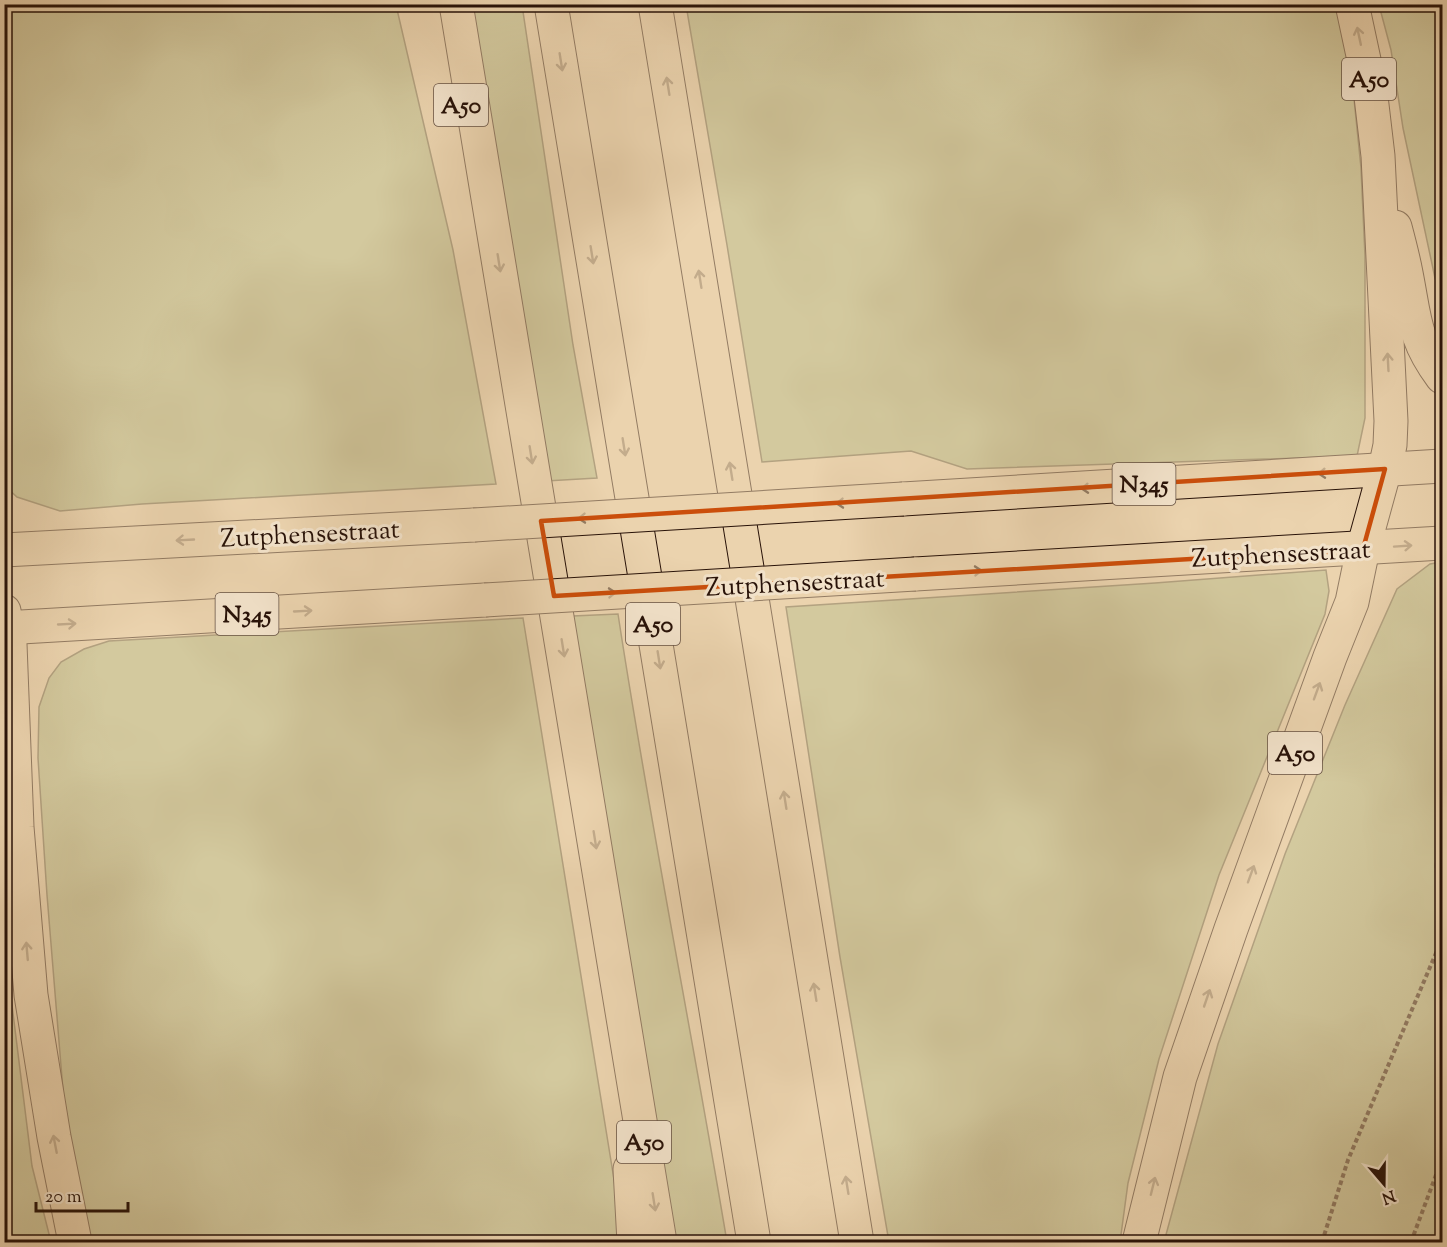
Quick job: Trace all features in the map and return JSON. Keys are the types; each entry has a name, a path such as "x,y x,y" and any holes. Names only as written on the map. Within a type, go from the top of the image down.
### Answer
{"main road":[{"name":"A50","path":"434,4 489,205"},
{"name":"A50","path":"456,4 660,1242"},
{"name":"A50","path":"551,4 754,1242"},
{"path":"655,4 857,1242"},
{"name":"A50","path":"1139,1242 1180,1077 1330,657 1353,602 1363,549 1390,445 1391,421 1378,156 1370,88 1352,4"},
{"path":"1378,156 1407,274 1410,303 1417,333 1430,361 1443,378"},
{"name":"Zutphensestraat","path":"4,550 474,525 1443,466"},
{"name":"Zutphensestraat","path":"6,622 485,600 1443,543"},
{"path":"6,622 17,827 31,995 54,1137 75,1242"},
{"name":"A50","path":"628,1041 630,1181 634,1242"}],"path":[{"path":"1443,841 1437,866 1437,880 1443,890"},
{"path":"1322,1242 1348,1160 1443,939"},
{"path":"1411,1242 1443,1159"}],"highlighted area":[{"path":"1385,469 1363,549 554,596 541,521"}],"green space":[{"path":"4,5 396,5 453,250 496,484 142,504 60,511 17,497 4,485"},
{"path":"470,5 522,5 573,345 597,478 546,481"},
{"path":"686,5 1336,5 1351,69 1361,168 1365,256 1365,418 1357,456 967,469 911,451 762,462"},
{"path":"1379,5 1442,5 1442,296 1435,278 1403,128 1391,50"},
{"path":"1442,562 1442,1242 1164,1242 1218,1044 1285,854 1345,705 1397,589 1430,564"},
{"path":"1326,570 1329,591 1325,614 1219,875 1159,1059 1128,1183 1120,1242 889,1242 840,957 786,607"},
{"path":"618,614 727,1242 674,1242 573,616"},
{"path":"523,618 617,1198 619,1242 87,1242 66,1127 47,895 38,758 39,707 49,678 61,662 84,649 109,641"},
{"path":"5,949 32,1166 51,1242 5,1242"}]}
